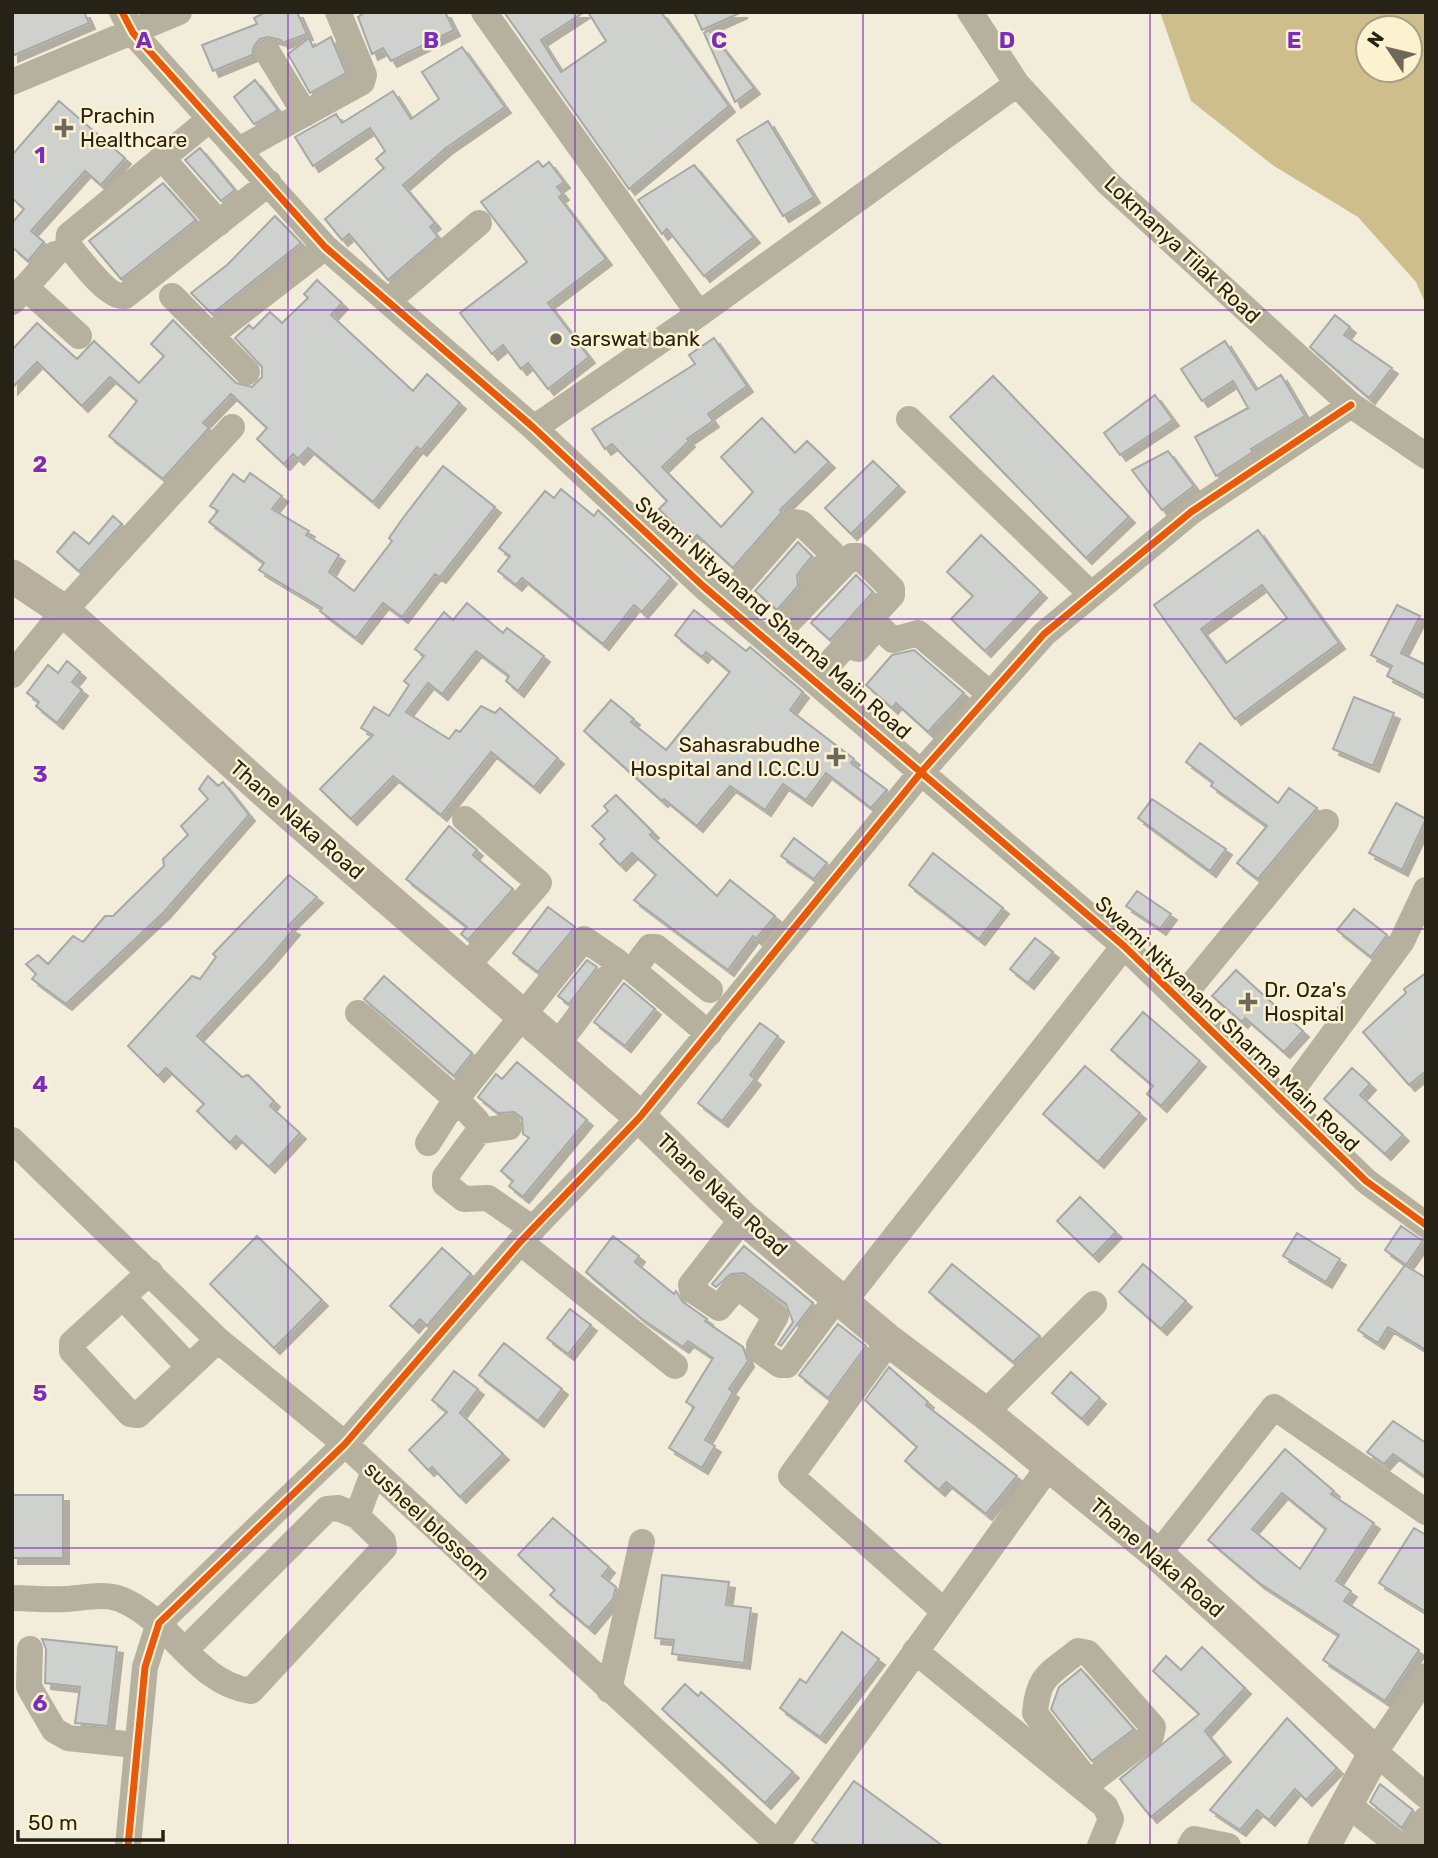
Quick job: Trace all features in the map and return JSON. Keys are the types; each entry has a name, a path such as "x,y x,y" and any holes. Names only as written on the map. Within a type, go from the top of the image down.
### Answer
{"main road":[{"name":"Thane Naka Road","path":"12,576 64,611 640,1118 743,1218 889,1341 985,1413 1156,1553 1375,1752"},
{"path":"1325,1845 1375,1752"}],"street":[{"path":"12,82 127,23 179,12"},
{"path":"239,150 362,82 365,75 338,12"},
{"path":"484,12 699,314"},
{"name":"Lokmanya Tilak Road","path":"970,12 1017,84 1108,183 1351,405 1426,456"},
{"name":"Swami Nityanand Sharma Main Road","path":"127,23 325,247 534,428 723,603 923,770 1124,946 1181,998 1366,1181 1426,1225"},
{"path":"268,53 305,114"},
{"path":"534,428 699,314 1017,84"},
{"path":"210,120 74,231 67,241 68,246 103,285 119,297 125,296 269,183"},
{"path":"163,159 219,223"},
{"path":"388,300 480,223"},
{"path":"211,335 325,247"},
{"path":"55,254 19,294 79,336"},
{"path":"172,296 247,372"},
{"path":"128,1846 135,1745 145,1667 159,1623 345,1444 527,1236 640,1118 923,770 1044,634 1191,512 1351,405"},
{"path":"909,419 1091,594"},
{"path":"12,675 64,611 232,427"},
{"path":"723,603 794,522 801,523 832,553 832,558 765,638"},
{"path":"765,638 852,556 859,556 892,589 892,595 820,684"},
{"path":"820,684 875,629 880,628 893,640 918,633 990,694"},
{"path":"465,819 539,883 466,967"},
{"path":"1181,998 1326,822"},
{"path":"1284,1101 1402,941 1426,890"},
{"path":"428,1143 456,1099 580,940 584,939 618,962 556,1045"},
{"path":"743,1218 691,1285 692,1290 719,1308 735,1289 740,1288 776,1316 759,1345 760,1350 780,1365 787,1365 1124,946"},
{"path":"709,1034 633,970 650,947 656,947 710,990"},
{"path":"358,1013 456,1099 477,1121 479,1131"},
{"path":"509,1127 479,1131 445,1177 445,1184 464,1199 488,1198 527,1236 675,1366"},
{"name":"susheel blossom","path":"12,1140 218,1340 345,1444 778,1845"},
{"path":"150,1272 72,1343 72,1351 130,1414 138,1415 218,1340"},
{"path":"123,1297 189,1367"},
{"path":"985,1413 1094,1304"},
{"path":"889,1341 791,1475 944,1611"},
{"path":"1156,1553 1167,1543 1274,1407 1426,1512"},
{"path":"778,1845 1049,1466"},
{"path":"357,1516 374,1471"},
{"path":"12,1598 65,1599 97,1596 120,1599 159,1623 186,1649 217,1678 239,1689 251,1691 383,1548 383,1541 357,1516 338,1508 327,1509 186,1649"},
{"path":"609,1690 642,1542"},
{"path":"30,1649 29,1687 54,1730 68,1738 135,1745"},
{"path":"915,1651 1046,1744 1084,1776 1094,1779 1151,1736 1153,1727 1088,1653 1078,1651 1042,1680 1037,1690 1035,1713 1046,1744 1105,1806 1111,1819 1100,1846"},
{"path":"1426,1676 1375,1752 1426,1796"},
{"path":"1346,1804 1400,1846"},
{"path":"1410,1846 1426,1819"},
{"path":"1190,1846 1194,1839 1200,1838 1228,1846"}],"shaded area":[{"path":"1160,12 1426,12 1426,305 1416,282 1358,217 1274,166 1191,101"}],"building":[{"path":"12,12 84,12 89,23 12,56"},
{"path":"266,12 297,12 307,34 282,43 281,40 268,37 260,39 254,46 252,55 213,71 202,45 257,24 254,18"},
{"path":"366,12 445,12 454,30 391,61 383,48 372,54 358,17"},
{"path":"504,12 584,12 541,40 561,72 606,41 588,12 661,12 729,106 629,189"},
{"path":"694,12 742,12 702,30"},
{"path":"709,30 754,88 735,102 704,33"},
{"path":"331,37 346,73 310,93 288,54 309,38 313,47"},
{"path":"462,47 505,107 446,148 403,185 435,223 430,227 438,237 388,280 349,234 342,240 325,219 384,168 376,159 385,151 370,128 313,166 295,137 336,114 342,123 393,91 411,119 439,99 422,72"},
{"path":"255,80 278,110 254,124 234,97"},
{"path":"59,101 125,158 101,185 85,171 31,231 44,242 28,261 12,247 12,223 24,209 12,198 12,155"},
{"path":"768,121 814,197 783,216 737,140"},
{"path":"200,148 235,190 221,201 185,160"},
{"path":"538,161 543,167 549,162 564,182 557,187 563,194 559,197 606,259 548,303 589,357 548,389 528,363 521,369 503,345 492,354 460,313 527,262 481,202"},
{"path":"694,165 754,237 704,276 667,229 662,234 638,200"},
{"path":"163,183 196,220 121,279 89,241"},
{"path":"275,216 301,243 212,314 191,293 227,265"},
{"path":"317,280 342,303 331,315 413,391 427,374 460,403 421,450 417,447 373,502 308,448 298,459 293,454 284,464 257,439 267,428 231,394 203,423 209,428 163,479 109,436 137,401 110,377 82,406 37,362 12,388 12,350 37,323 77,359 94,341 139,383 164,356 151,344 173,320 236,383 252,387 262,377 262,367 235,338 249,325 253,329 270,312 282,323 308,298 304,294"},
{"path":"1335,315 1350,327 1344,335 1392,368 1369,398 1310,347"},
{"path":"714,338 747,386 708,414 713,421 687,439 689,441 662,467 721,527 753,492 721,457 762,418 795,453 807,441 829,462 780,510 782,512 733,568 697,535 691,541 659,509 667,501 612,444 605,449 592,429 695,364 689,355"},
{"path":"1225,341 1256,390 1281,375 1305,416 1251,449 1253,452 1216,476 1195,437 1248,408 1233,381 1202,401 1181,369"},
{"path":"993,376 1129,517 1086,558 950,417"},
{"path":"1155,395 1173,420 1120,455 1104,433"},
{"path":"1168,451 1194,486 1162,510 1132,470"},
{"path":"873,461 899,486 851,534 825,508"},
{"path":"443,466 495,507 440,577 435,574 402,617 383,603 356,638 320,611 322,608 259,570 264,563 209,522 218,511 210,506 233,474 244,482 250,473 282,496 272,509 309,531 306,535 339,555 329,572 354,591 392,541 389,538 403,518"},
{"path":"561,489 594,516 598,510 671,578 642,612 634,605 603,644 522,578 516,585 498,571 510,556 499,548 545,491 554,498"},
{"path":"113,516 122,524 79,571 57,552 74,532 89,544"},
{"path":"1258,530 1339,643 1235,719 1154,605","holes":["1262,585 1287,618 1226,663 1201,629"]},
{"path":"981,535 1041,592 985,651 951,619 973,596 947,572"},
{"path":"798,542 812,556 797,575 798,586 777,610 755,591"},
{"path":"856,575 873,592 830,640 811,623"},
{"path":"467,603 503,633 507,628 544,656 518,691 506,681 509,676 476,651 442,694 428,683 406,712 449,739 456,730 460,732 481,706 495,713 500,708 558,758 534,787 491,752 441,815 393,776 351,819 320,789 373,735 361,728 374,707 389,716 409,685 404,681 424,656 415,649 444,612 453,620"},
{"path":"1397,605 1420,616 1401,653 1426,665 1426,696 1387,676 1392,666 1371,655"},
{"path":"694,610 746,651 750,647 803,692 790,710 854,759 851,763 887,790 871,808 826,773 806,800 783,784 765,810 730,786 697,826 664,799 662,801 584,731 611,700 634,719 631,722 666,750 730,672 706,652 702,657 675,635"},
{"path":"914,650 964,693 928,732 896,703 892,708 866,685 892,655"},
{"path":"67,661 80,672 72,682 82,690 57,723 36,706 39,702 27,693 48,665 58,673"},
{"path":"1354,697 1394,713 1373,766 1333,749"},
{"path":"1200,743 1278,803 1289,788 1317,808 1258,879 1237,863 1267,826 1211,786 1213,782 1186,762"},
{"path":"208,776 218,786 223,782 249,815 164,912 66,1004 32,979 36,974 26,964 38,955 48,964 73,936 83,942 105,916 113,916 164,866 163,859 188,835 181,826 208,799 199,789"},
{"path":"616,795 653,832 650,835 717,896 730,880 775,916 756,939 753,936 728,970 634,900 656,875 632,853 620,865 600,844 605,839 592,826 608,811 604,806"},
{"path":"1152,799 1226,849 1210,871 1138,818"},
{"path":"1396,803 1426,819 1402,870 1369,853"},
{"path":"449,826 477,850 473,855 513,889 468,940 461,934 467,927 406,879"},
{"path":"794,838 827,863 814,879 781,856"},
{"path":"933,853 1003,908 979,939 909,885"},
{"path":"289,875 317,897 288,926 294,929 267,961 197,1036 242,1077 248,1075 274,1101 270,1106 300,1133 269,1167 236,1136 230,1143 197,1111 204,1104 166,1068 158,1076 128,1046 192,976 200,979 216,957 213,954"},
{"path":"1137,891 1171,914 1160,929 1126,906"},
{"path":"548,907 575,927 538,972 513,953"},
{"path":"1354,909 1387,935 1371,957 1337,930"},
{"path":"1035,938 1053,952 1028,983 1010,969"},
{"path":"587,960 597,967 569,1004 558,996"},
{"path":"1236,970 1303,1031 1284,1052 1245,1018 1242,1022 1212,996"},
{"path":"1426,973 1426,1071 1409,1085 1363,1032 1406,993 1404,989"},
{"path":"384,976 472,1053 454,1076 364,999"},
{"path":"624,983 655,1009 625,1046 594,1022"},
{"path":"1143,1012 1200,1061 1161,1106 1147,1094 1153,1086 1111,1050"},
{"path":"760,1023 778,1036 750,1075 755,1079 722,1121 698,1103"},
{"path":"517,1062 587,1120 523,1197 509,1186 513,1181 501,1171 529,1138 523,1134 522,1118 514,1112 498,1113 478,1097 496,1074 502,1079"},
{"path":"1085,1066 1140,1113 1098,1162 1043,1114"},
{"path":"1352,1068 1370,1084 1360,1095 1403,1135 1385,1154 1324,1099"},
{"path":"1080,1197 1116,1232 1093,1256 1057,1221"},
{"path":"1401,1226 1423,1241 1406,1265 1385,1250"},
{"path":"1297,1233 1340,1259 1326,1282 1283,1256"},
{"path":"257,1236 322,1300 274,1348 210,1284"},
{"path":"613,1236 639,1256 635,1262 674,1294 676,1291 683,1302 707,1319 705,1321 743,1347 748,1361 729,1389 733,1392 705,1440 715,1446 702,1468 669,1448 694,1407 686,1402 713,1358 688,1341 683,1347 642,1319 586,1272"},
{"path":"744,1246 813,1303 781,1346 778,1344 793,1322 786,1304 744,1273 731,1274 716,1287 712,1284"},
{"path":"442,1248 471,1274 427,1326 420,1319 413,1327 390,1306"},
{"path":"952,1264 1040,1336 1013,1362 929,1292"},
{"path":"1143,1264 1186,1301 1161,1329 1119,1292"},
{"path":"1405,1265 1426,1278 1426,1350 1388,1327 1378,1343 1358,1330"},
{"path":"570,1309 591,1325 568,1354 547,1338"},
{"path":"838,1324 866,1346 828,1398 799,1375"},
{"path":"504,1343 562,1389 538,1421 479,1375"},
{"path":"889,1367 928,1402 926,1405 1017,1476 986,1514 946,1482 939,1490 905,1461 917,1447 865,1400"},
{"path":"454,1371 478,1389 460,1413 503,1454 460,1497 432,1467 428,1470 409,1450 447,1412 432,1400"},
{"path":"1071,1372 1100,1398 1082,1419 1052,1393"},
{"path":"1393,1421 1426,1443 1426,1477 1393,1454 1384,1464 1367,1452"},
{"path":"1285,1449 1334,1491 1331,1494 1374,1523 1336,1581 1351,1591 1344,1601 1419,1650 1385,1701 1323,1660 1339,1635 1259,1583 1208,1540","holes":["1282,1493 1326,1529 1300,1569 1252,1529"]},
{"path":"12,1495 63,1495 63,1558 12,1558"},
{"path":"553,1518 609,1567 602,1576 616,1587 613,1599 589,1628 550,1595 555,1590 518,1555"},
{"path":"1414,1528 1426,1535 1426,1612 1379,1583"},
{"path":"662,1575 729,1582 726,1605 751,1608 744,1663 672,1654 674,1640 655,1638"},
{"path":"842,1632 879,1659 820,1737 780,1708 800,1679 806,1683"},
{"path":"42,1639 117,1647 108,1726 75,1723 80,1687 45,1683 46,1649"},
{"path":"1202,1647 1245,1688 1205,1731 1225,1756 1151,1817 1120,1779 1199,1714 1153,1671 1166,1656 1181,1670"},
{"path":"1081,1669 1134,1729 1092,1761 1051,1709 1059,1687"},
{"path":"685,1684 698,1696 701,1692 793,1772 765,1803 662,1709"},
{"path":"1287,1718 1337,1768 1306,1800 1295,1789 1269,1820 1257,1810 1240,1830 1210,1810"},
{"path":"854,1781 943,1846 820,1846 812,1840"},
{"path":"1380,1784 1413,1810 1402,1828 1370,1802"}],"cycle path":[{"path":"122,12 133,33 325,247 534,428 703,586 1124,946 1366,1181 1426,1225"},
{"path":"128,1846 145,1667 159,1623 345,1444 520,1242 640,1117 923,770 1044,634 1191,512 1351,405"}],"place":[{"name":"Prachin Healthcare","path":"64,128"},
{"name":"sarswat bank","path":"556,339"},
{"name":"Sahasrabudhe Hospital and I.C.C.U","path":"836,757"},
{"name":"Dr. Oza's Hospital","path":"1248,1002"}]}
